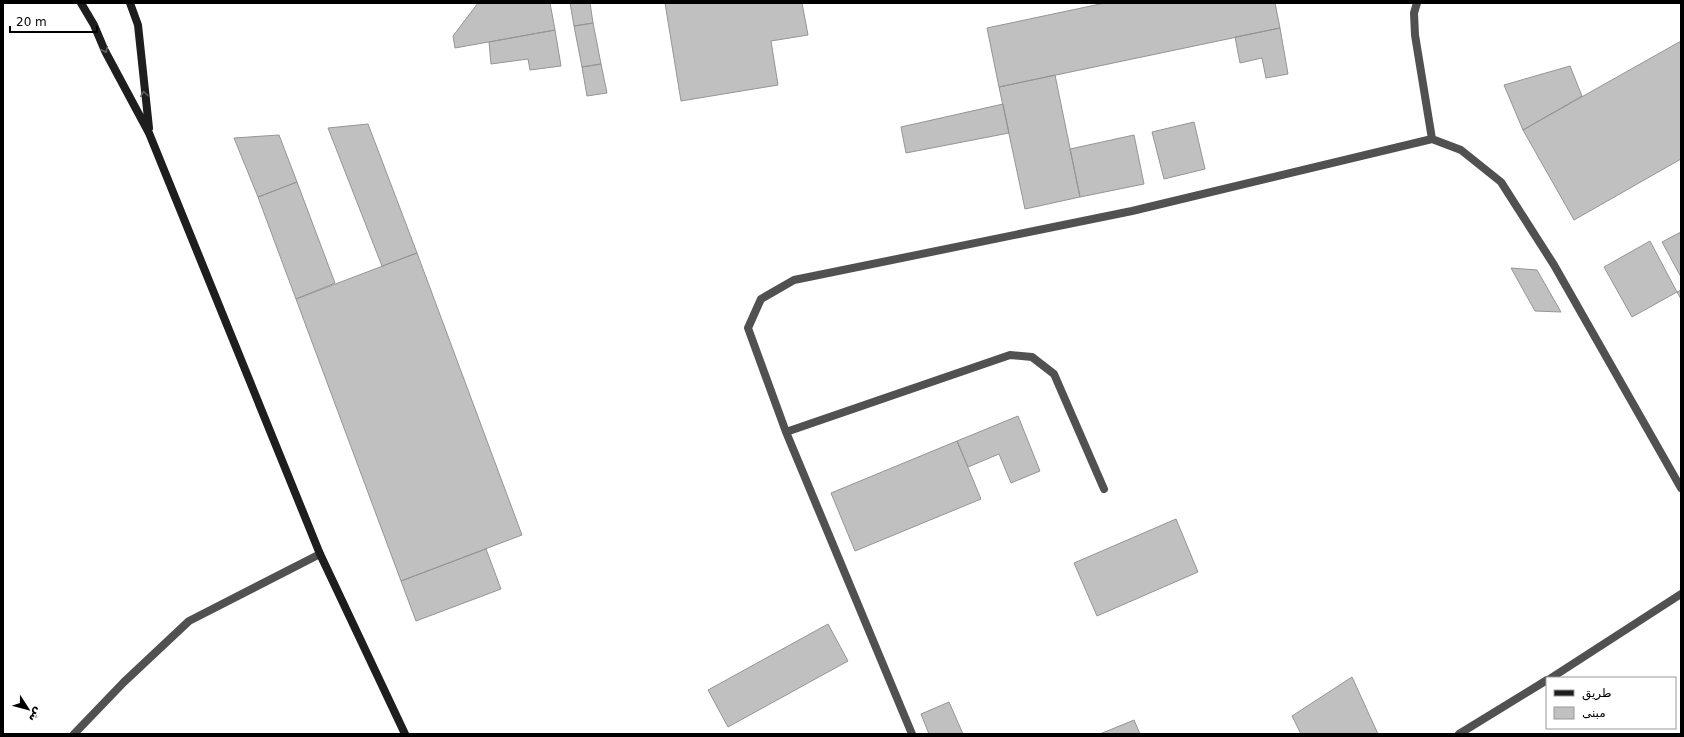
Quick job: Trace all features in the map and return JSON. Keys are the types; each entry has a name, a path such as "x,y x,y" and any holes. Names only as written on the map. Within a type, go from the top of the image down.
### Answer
{"street":[{"path":"81,3 94,25 108,57 149,133 320,554 405,734"},
{"path":"130,3 138,25 149,133"}],"lane":[{"path":"1417,3 1414,13 1415,35 1432,139"},
{"path":"912,734 786,432 748,328 761,299 794,280 1132,211 1432,139 1461,150 1501,182 1554,265 1681,488"},
{"path":"786,432 1010,355 1032,357 1054,374 1104,489"},
{"path":"74,734 124,682 189,621 320,554"},
{"path":"1553,677 1681,594"},
{"path":"1459,734 1546,681"}],"building":[{"path":"478,3 550,3 555,30 455,48 453,36"},
{"path":"570,3 590,3 593,23 574,26"},
{"path":"665,3 802,3 808,35 771,41 778,85 681,101"},
{"path":"1105,3 1275,3 1280,28 999,87 987,28"},
{"path":"593,23 601,64 582,67 574,26"},
{"path":"1280,28 1288,74 1266,78 1262,58 1240,63 1235,37"},
{"path":"555,30 561,66 530,70 528,59 491,64 489,42"},
{"path":"1681,41 1681,159 1574,220 1523,130"},
{"path":"601,64 607,93 587,96 582,67"},
{"path":"1570,66 1582,96 1523,130 1504,85"},
{"path":"1055,75 1080,197 1025,209 999,87"},
{"path":"1003,104 1009,133 906,153 901,127"},
{"path":"1194,122 1205,169 1164,179 1152,132"},
{"path":"368,124 417,253 382,266 328,128"},
{"path":"279,135 297,182 258,197 234,138"},
{"path":"1134,135 1144,184 1080,197 1070,149"},
{"path":"297,182 335,283 296,299 258,197"},
{"path":"1681,232 1681,277 1662,242"},
{"path":"1650,241 1677,292 1632,317 1604,267"},
{"path":"417,253 522,535 401,581 296,299"},
{"path":"1511,268 1537,270 1561,312 1535,311"},
{"path":"1681,290 1681,299 1677,292"},
{"path":"1018,416 1040,471 1011,483 999,454 968,467 957,441"},
{"path":"957,441 981,499 855,551 831,493"},
{"path":"1176,519 1198,572 1097,616 1074,563"},
{"path":"486,549 501,589 416,621 401,581"},
{"path":"828,624 848,661 728,727 708,690"},
{"path":"1352,677 1378,734 1301,734 1292,716"},
{"path":"949,702 963,734 929,734 921,714"},
{"path":"1134,720 1140,734 1100,734"}]}
